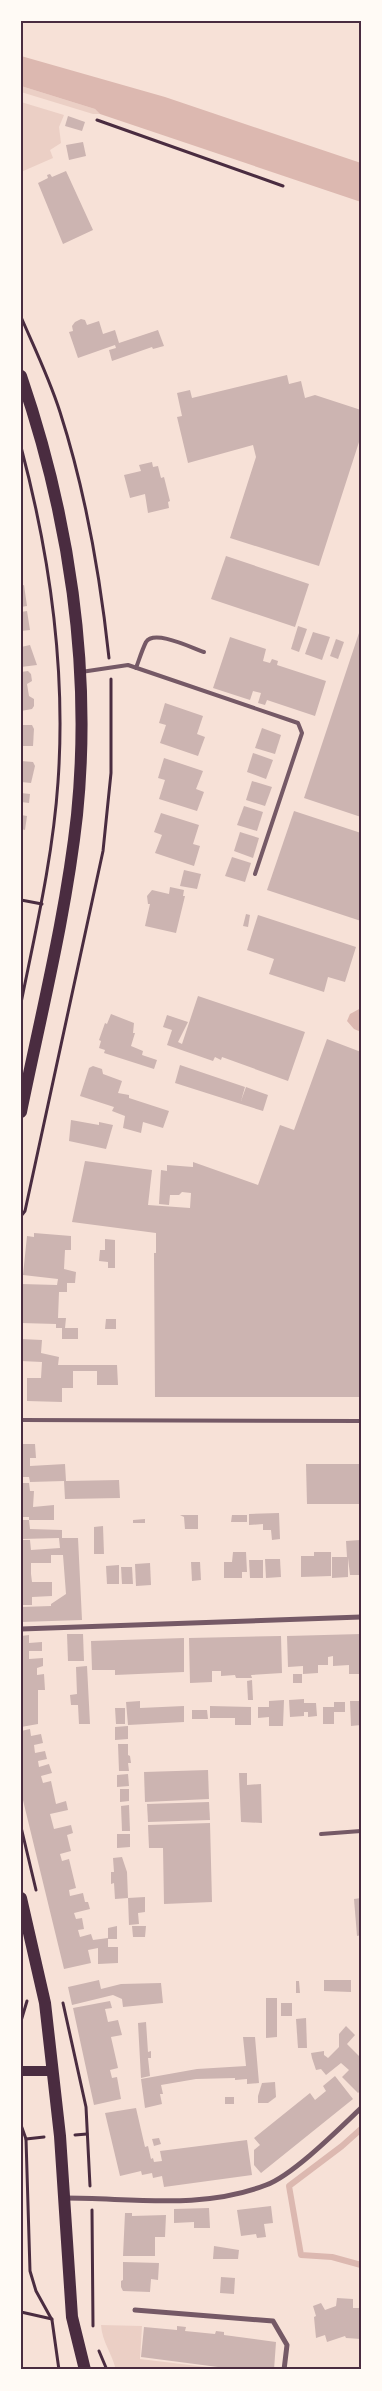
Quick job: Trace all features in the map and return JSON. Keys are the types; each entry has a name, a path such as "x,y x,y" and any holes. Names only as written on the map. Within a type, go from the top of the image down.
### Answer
{"main road":[{"path":"21,376 36,420 53,487 72,591 81,672 83,722 81,770 71,862 21,1112"},
{"path":"21,1898 40,1978 53,2071 65,2198 72,2317 85,2370"},
{"path":"21,2071 53,2071"}],"street":[{"path":"21,1628 361,1617"},
{"path":"65,2198 176,2202 234,2194 268,2185 291,2171 361,2108"},
{"path":"135,2310 273,2321 286,2345 284,2370"}],"lane":[{"path":"136,668 147,641 154,637 162,637 204,652"},
{"path":"81,672 110,666 128,665 298,723 302,733 255,874"},
{"path":"21,1420 361,1421"},
{"path":"321,1834 361,1831"}],"path":[{"path":"97,120 283,186"},
{"path":"21,447 32,487 50,589 59,664 60,721 54,830 42,904 21,1002"},
{"path":"21,900 42,904"},
{"path":"21,2021 27,2002 25,1993"},
{"path":"21,2125 26,2139 30,2271 36,2291 52,2320 59,2370"},
{"path":"87,2134 91,2198 93,2332"},
{"path":"21,2312 52,2320"},
{"path":"97,2348 106,2370"}],"shaded area":[{"path":"21,56 165,97 361,163 361,202 100,114 95,109 21,86"},
{"path":"21,86 95,109 100,114 93,114 21,92"},
{"path":"21,102 64,115 59,127 61,143 50,150 53,158 21,172"},
{"path":"361,1008 361,1032 354,1029 347,1021 350,1014"},
{"path":"101,2325 142,2326 140,2359 231,2370 116,2370 103,2337"}],"building":[{"path":"68,116 85,122 82,131 65,126"},
{"path":"83,142 86,156 69,160 66,145"},
{"path":"66,171 93,230 63,244 38,183 48,178 47,175 50,174 52,177"},
{"path":"81,319 85,320 87,325 99,321 103,334 115,330 119,343 158,330 164,346 153,349 152,347 112,361 109,350 116,348 115,345 78,358 69,332 73,331 72,326 75,322"},
{"path":"287,375 289,384 301,381 305,398 315,395 361,410 361,443 359,442 319,566 230,538 256,457 253,445 188,463 177,417 182,416 177,393 190,390 192,398"},
{"path":"152,462 153,467 158,466 161,478 164,477 170,501 168,502 169,508 148,513 145,494 130,498 124,475 141,471 139,465"},
{"path":"226,556 309,584 295,627 211,599"},
{"path":"24,585 27,606 21,607 21,586"},
{"path":"27,611 30,630 21,631 21,612"},
{"path":"298,626 307,629 299,652 291,649"},
{"path":"361,627 361,817 304,798"},
{"path":"313,632 330,637 322,660 305,654"},
{"path":"230,637 266,649 263,661 270,663 272,659 278,661 277,665 326,681 315,716 267,700 265,705 258,703 261,693 253,691 250,700 213,688"},
{"path":"336,639 344,642 338,659 330,656"},
{"path":"30,645 37,665 21,667 21,647"},
{"path":"28,671 31,674 32,681 27,684 29,696 34,699 34,706 32,709 21,711 21,672"},
{"path":"165,703 203,716 197,734 205,737 198,756 160,743 166,725 159,723"},
{"path":"21,725 32,725 34,729 33,746 21,746"},
{"path":"262,728 281,735 275,754 255,748"},
{"path":"253,753 273,760 266,779 247,772"},
{"path":"164,758 203,771 196,789 204,792 197,811 159,799 165,780 158,778"},
{"path":"21,761 33,762 35,766 31,783 21,782"},
{"path":"252,781 272,787 265,806 246,800"},
{"path":"21,793 30,794 29,803 21,802"},
{"path":"244,806 263,812 257,831 237,825"},
{"path":"294,811 361,833 361,921 267,890"},
{"path":"161,813 199,825 193,844 200,846 194,866 155,853 162,835 154,832"},
{"path":"21,815 27,816 25,830 21,829"},
{"path":"240,832 259,838 253,858 234,851"},
{"path":"232,857 251,863 245,882 225,876"},
{"path":"184,870 201,874 197,889 180,886"},
{"path":"170,887 184,890 183,896 185,896 176,933 145,926 150,904 148,904 147,896 152,890 169,894"},
{"path":"246,914 250,915 248,927 243,926"},
{"path":"258,915 356,947 345,982 328,977 324,992 269,974 274,959 247,950"},
{"path":"198,996 305,1032 288,1081 222,1057 221,1060 215,1057 213,1061 167,1045 172,1030 163,1027 167,1015 188,1022 178,1042 182,1044"},
{"path":"111,1014 134,1023 133,1033 135,1033 131,1046 143,1051 142,1055 157,1060 154,1069 104,1053 105,1050 99,1048 101,1041 99,1040 105,1023 107,1024"},
{"path":"327,1039 361,1052 361,1397 155,1397 154,1253 156,1253 156,1233 72,1222 85,1161 152,1170 148,1205 190,1208 191,1193 182,1192 179,1195 170,1195 169,1205 159,1204 161,1170 167,1171 167,1165 193,1167 193,1162 258,1185 280,1125 294,1130"},
{"path":"180,1065 245,1087 241,1101 246,1087 268,1095 263,1111 175,1083"},
{"path":"93,1066 102,1069 103,1074 122,1081 118,1093 129,1095 129,1098 169,1111 163,1128 143,1122 141,1133 123,1128 125,1116 112,1111 114,1107 80,1096 89,1068"},
{"path":"71,1120 99,1125 99,1122 113,1125 106,1149 69,1141"},
{"path":"34,1233 71,1236 71,1250 65,1250 64,1269 76,1272 75,1283 67,1283 67,1292 59,1292 58,1318 66,1318 65,1328 78,1328 78,1339 62,1339 62,1328 56,1328 56,1324 21,1323 21,1284 57,1285 58,1279 23,1275 27,1236 34,1237"},
{"path":"105,1239 115,1240 115,1268 108,1268 108,1262 99,1261 100,1250 105,1250"},
{"path":"106,1319 116,1319 116,1329 105,1329"},
{"path":"21,1339 42,1340 41,1353 59,1357 58,1365 117,1365 118,1385 97,1385 97,1371 73,1371 73,1388 62,1388 62,1402 27,1401 27,1378 41,1378 42,1362 21,1361"},
{"path":"21,1444 35,1444 36,1458 30,1458 30,1466 65,1464 66,1481 119,1480 120,1498 65,1499 64,1481 30,1482 29,1477 21,1477"},
{"path":"306,1464 361,1464 361,1504 307,1504"},
{"path":"21,1483 29,1483 30,1491 34,1491 33,1507 54,1505 54,1520 29,1520 29,1517 21,1517"},
{"path":"279,1513 280,1539 272,1540 271,1530 263,1530 263,1524 249,1525 249,1514"},
{"path":"180,1515 198,1515 198,1529 185,1529 184,1517"},
{"path":"232,1515 247,1515 247,1522 231,1522"},
{"path":"145,1519 145,1523 133,1523 133,1520"},
{"path":"21,1520 29,1520 30,1529 62,1530 62,1538 78,1538 82,1620 21,1622 21,1607 51,1606 51,1604 66,1594 63,1555 51,1555 51,1563 31,1563 31,1574 32,1582 52,1582 52,1596 32,1597 32,1605 21,1605 21,1540 30,1540 31,1550 60,1548 59,1538 21,1539"},
{"path":"103,1526 104,1554 94,1554 94,1527"},
{"path":"360,1540 361,1575 350,1575 348,1558 348,1577 332,1578 332,1557 347,1557 346,1541"},
{"path":"233,1552 246,1552 247,1572 242,1572 242,1578 224,1578 224,1562 232,1562"},
{"path":"314,1552 331,1552 331,1576 301,1577 301,1556 314,1556"},
{"path":"265,1559 280,1559 281,1577 266,1578"},
{"path":"249,1560 263,1560 263,1578 250,1578"},
{"path":"191,1562 200,1562 201,1580 192,1581"},
{"path":"150,1563 151,1585 136,1586 135,1564"},
{"path":"119,1565 119,1584 107,1584 106,1566"},
{"path":"121,1567 132,1567 133,1584 122,1584"},
{"path":"67,1634 83,1634 84,1661 68,1661"},
{"path":"361,1634 361,1674 349,1674 349,1665 333,1666 333,1656 328,1657 328,1665 318,1665 318,1673 303,1674 303,1666 288,1667 287,1636"},
{"path":"29,1635 29,1643 42,1642 42,1651 29,1651 29,1659 43,1658 43,1666 37,1668 37,1675 44,1674 45,1690 38,1690 38,1724 21,1727 21,1636"},
{"path":"281,1636 282,1673 251,1675 252,1678 236,1678 235,1675 221,1676 221,1671 212,1671 212,1682 190,1683 189,1638"},
{"path":"184,1638 184,1672 115,1675 115,1670 92,1670 91,1641"},
{"path":"87,1666 90,1724 79,1724 78,1705 71,1705 70,1695 77,1694 76,1667"},
{"path":"293,1674 302,1674 302,1683 293,1683"},
{"path":"252,1680 253,1700 248,1700 247,1681"},
{"path":"304,1699 304,1703 316,1703 317,1716 308,1717 308,1712 304,1712 304,1716 290,1717 289,1700"},
{"path":"284,1700 283,1726 269,1726 269,1717 258,1718 258,1707 269,1707 269,1701"},
{"path":"140,1701 140,1708 184,1706 184,1722 128,1725 126,1702"},
{"path":"350,1701 361,1701 361,1725 351,1726"},
{"path":"334,1702 345,1702 345,1712 334,1712 334,1724 323,1724 323,1707 334,1707"},
{"path":"210,1706 251,1707 251,1725 235,1725 235,1718 210,1718"},
{"path":"115,1708 125,1708 125,1724 116,1724"},
{"path":"192,1710 207,1710 208,1719 192,1719"},
{"path":"128,1726 128,1739 115,1740 115,1727"},
{"path":"30,1729 31,1736 41,1734 43,1743 34,1745 35,1753 45,1751 47,1759 38,1761 39,1767 49,1764 52,1773 41,1776 43,1783 51,1781 56,1804 66,1801 68,1810 50,1814 54,1829 71,1825 73,1833 67,1835 71,1851 60,1854 62,1861 69,1859 76,1888 69,1890 70,1896 83,1893 85,1902 88,1902 90,1909 74,1913 76,1919 82,1918 84,1929 78,1930 80,1937 91,1934 93,1940 108,1938 108,1928 117,1926 117,1939 108,1939 108,1947 118,1947 118,1963 98,1964 98,1948 88,1950 91,1963 64,1969 21,1792 21,1731"},
{"path":"118,1744 128,1744 128,1755 130,1756 131,1763 128,1763 129,1771 119,1771"},
{"path":"208,1770 209,1799 145,1802 144,1772"},
{"path":"239,1773 247,1773 247,1785 261,1784 262,1823 241,1822"},
{"path":"128,1774 129,1786 117,1787 117,1775"},
{"path":"120,1789 129,1789 129,1801 120,1802"},
{"path":"209,1802 210,1820 148,1822 147,1804"},
{"path":"129,1805 130,1831 122,1831 121,1806"},
{"path":"210,1823 212,1902 164,1904 163,1848 149,1848 148,1825"},
{"path":"117,1834 130,1834 130,1847 117,1848"},
{"path":"122,1857 127,1872 128,1898 115,1899 114,1883 111,1884 111,1872 114,1872 113,1858"},
{"path":"145,1897 145,1912 138,1913 139,1924 129,1925 128,1898"},
{"path":"361,1898 361,1935 357,1936 354,1899"},
{"path":"132,1926 146,1926 145,1937 133,1937"},
{"path":"99,1980 101,1989 121,1984 161,1983 163,2003 123,2007 122,1999 113,1995 72,2005 68,1987"},
{"path":"324,1980 351,1980 351,1992 324,1991"},
{"path":"296,1981 299,1981 300,1993 296,1993"},
{"path":"266,1998 277,1998 277,2037 266,2038"},
{"path":"110,2001 112,2008 105,2009 108,2022 118,2020 122,2035 111,2037 118,2068 110,2070 112,2078 117,2077 121,2099 94,2105 73,2008"},
{"path":"281,2003 292,2003 292,2016 281,2016"},
{"path":"306,2018 307,2048 298,2048 296,2019"},
{"path":"146,2022 148,2052 151,2051 151,2058 148,2058 150,2076 141,2078 138,2023"},
{"path":"346,2026 355,2035 347,2044 361,2058 361,2090 358,2093 342,2077 349,2070 341,2063 326,2075 321,2069 316,2070 311,2053 324,2051 324,2055 328,2058 339,2047 339,2034"},
{"path":"243,2037 255,2037 259,2083 247,2084 247,2079 235,2080 235,2078 196,2079 161,2085 163,2094 160,2094 162,2104 145,2108 141,2079 197,2069 246,2066"},
{"path":"335,2076 353,2099 261,2173 254,2165 254,2150 260,2145 254,2138 310,2093 315,2100 326,2091 323,2086"},
{"path":"275,2082 276,2097 268,2103 258,2103 262,2083"},
{"path":"225,2097 234,2097 234,2104 225,2104"},
{"path":"136,2108 145,2147 148,2146 151,2159 153,2158 154,2162 162,2161 160,2151 247,2140 252,2175 164,2187 162,2176 153,2178 152,2173 142,2175 141,2171 120,2176 105,2113"},
{"path":"159,2138 161,2144 154,2146 152,2139"},
{"path":"271,2206 273,2223 264,2224 266,2237 257,2238 256,2234 241,2236 237,2210"},
{"path":"209,2208 210,2228 194,2228 194,2222 174,2223 174,2209"},
{"path":"125,2213 132,2213 132,2216 166,2215 165,2237 155,2237 155,2256 123,2256"},
{"path":"214,2246 239,2250 238,2259 213,2259"},
{"path":"123,2262 159,2263 158,2280 151,2279 150,2292 123,2291 121,2281 123,2280"},
{"path":"221,2277 235,2278 234,2294 220,2293"},
{"path":"337,2298 353,2299 353,2308 361,2308 361,2339 346,2338 345,2336 327,2342 325,2335 316,2338 314,2317 316,2316 313,2306 321,2303 325,2310 336,2306"},
{"path":"177,2326 186,2327 185,2331 215,2334 216,2331 224,2332 224,2335 276,2342 274,2370 241,2370 141,2357 144,2327 177,2330"}],"waterway":[{"path":"361,2129 342,2146 289,2186 301,2255 332,2257 361,2265"}]}
